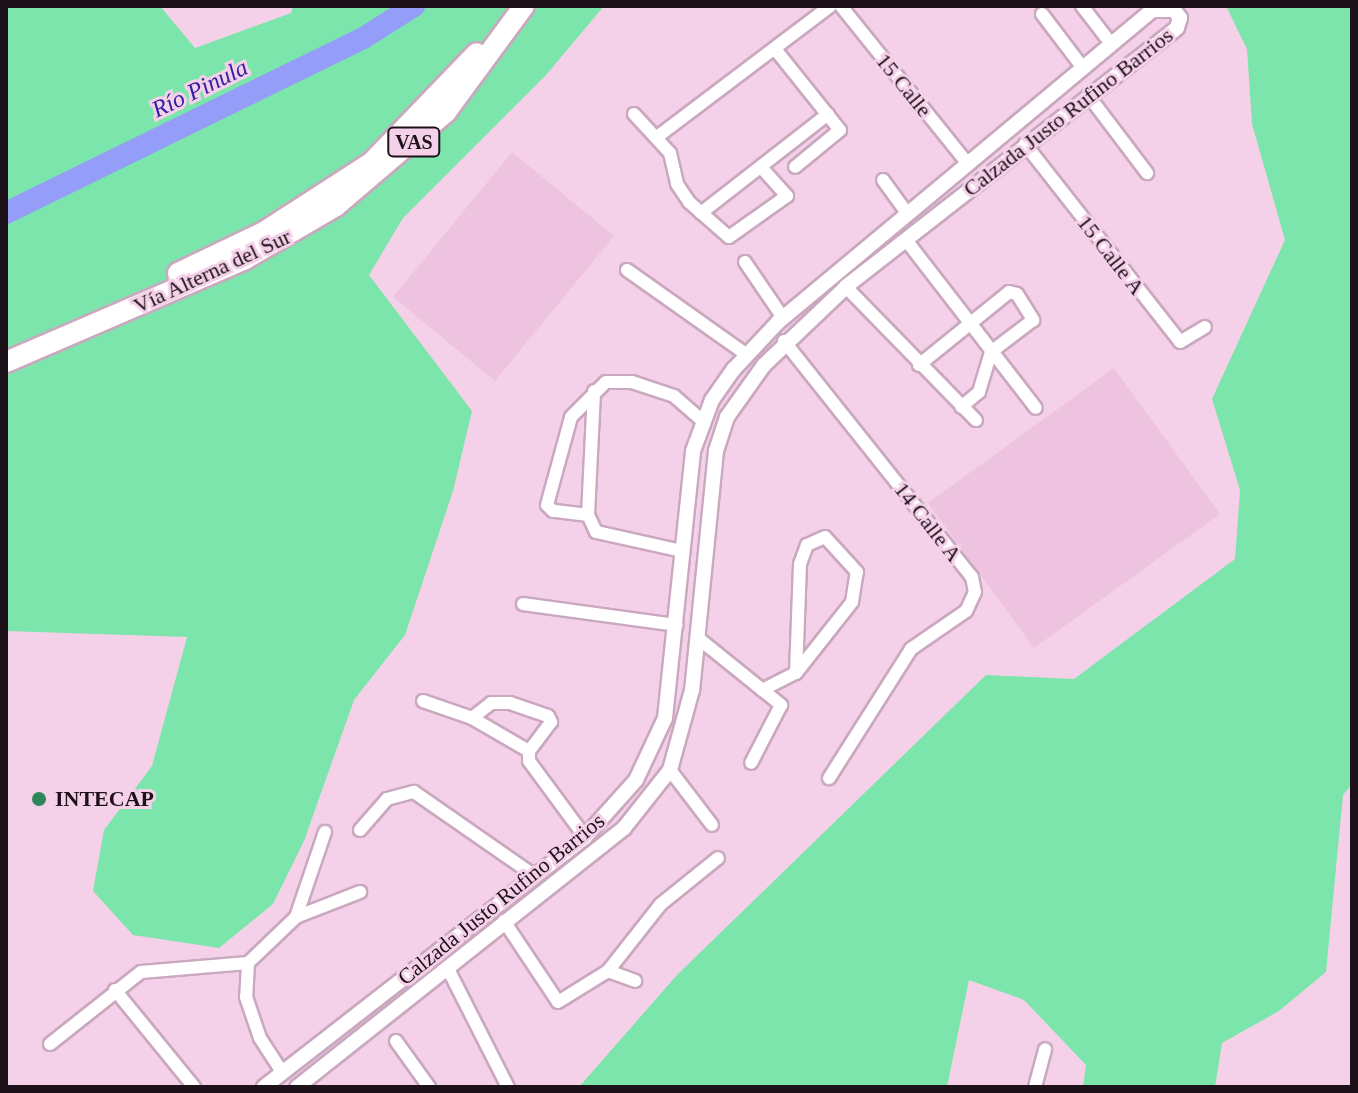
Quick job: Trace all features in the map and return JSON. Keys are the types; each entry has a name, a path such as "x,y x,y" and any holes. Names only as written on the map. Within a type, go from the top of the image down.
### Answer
{"highway":[{"name":"Vía Alterna del Sur","path":"268,238 393,144 454,81 509,6"},
{"name":"Vía Alterna del Sur","path":"6,362 336,206 401,155 465,90 524,6"},
{"name":"Vía Alterna del Sur","path":"6,349 241,253"}],"street":[{"path":"657,137 830,6"},
{"name":"15 Calle","path":"841,6 968,164"},
{"path":"1082,6 1112,45"},
{"name":"Calzada Justo Rufino Barrios","path":"264,1087 585,837 636,780 665,718 693,451 703,421 747,355 783,318 865,248 1112,45 1161,7 1180,18 1177,28 1025,144 846,287 784,341 727,417 716,451 698,638 683,733 670,770 642,810 576,867 297,1087"},
{"path":"1042,14 1083,68"},
{"path":"775,49 840,130 795,167"},
{"path":"1051,95 1066,112"},
{"path":"1088,95 1147,173"},
{"path":"634,114 671,156 677,184 701,213 729,237 787,196 762,168"},
{"path":"701,213 828,114"},
{"name":"15 Calle A","path":"1025,144 1180,342 1205,327"},
{"path":"883,180 907,213"},
{"path":"906,240 1036,408"},
{"path":"865,248 877,263"},
{"path":"745,262 783,318"},
{"path":"627,270 747,355"},
{"path":"846,287 976,420"},
{"path":"919,365 969,323 1014,291 1033,320 991,352 984,362 979,392 961,407"},
{"name":"14 Calle A","path":"784,341 972,577 975,592 966,611 911,649 829,778"},
{"path":"588,515 553,511 547,505 571,417 594,391 606,382 632,382 674,396 703,421"},
{"path":"594,391 588,515 596,532 682,551"},
{"path":"688,501 712,505"},
{"path":"762,690 796,673 833,632 857,587 850,561 825,537 807,545 800,564 796,673"},
{"path":"523,604 677,625"},
{"path":"698,638 781,705 751,763"},
{"path":"423,701 472,718 529,751 534,772 585,837"},
{"path":"472,718 491,703 510,703 548,716 551,722 529,751"},
{"path":"670,770 712,825"},
{"path":"360,830 387,799 414,792 535,876"},
{"path":"296,917 325,832"},
{"path":"565,852 576,867"},
{"path":"504,921 558,1002 608,971 661,904 718,858"},
{"path":"50,1044 141,972 248,963 296,917 360,892"},
{"path":"248,963 246,997 260,1038 282,1072"},
{"path":"447,967 508,1087"},
{"path":"608,971 635,981"},
{"path":"115,990 194,1087"},
{"path":"396,1041 429,1087"},
{"path":"1035,1087 1045,1049"}],"shaded area":[{"path":"512,152 614,236 495,381 393,297"},
{"path":"1114,368 1220,514 1034,648 928,503"}],"green space":[{"path":"6,6 160,6 195,48 291,13 293,6 604,6 546,75 403,218 369,275 472,411 453,491 405,635 354,700 304,841 273,904 219,948 133,935 93,891 104,830 152,766 187,637 6,631"},
{"path":"1226,6 1352,6 1352,784 1343,795 1326,972 1279,1011 1222,1043 1215,1087 1083,1087 1086,1065 1024,1000 969,980 947,1087 579,1087 677,975 986,675 1074,679 1235,559 1240,490 1212,399 1285,240 1252,124 1247,49"}],"waterway":[{"name":"Río Pinula","path":"6,213 365,37 414,6"}],"place":[{"name":"INTECAP","path":"39,799"}]}
